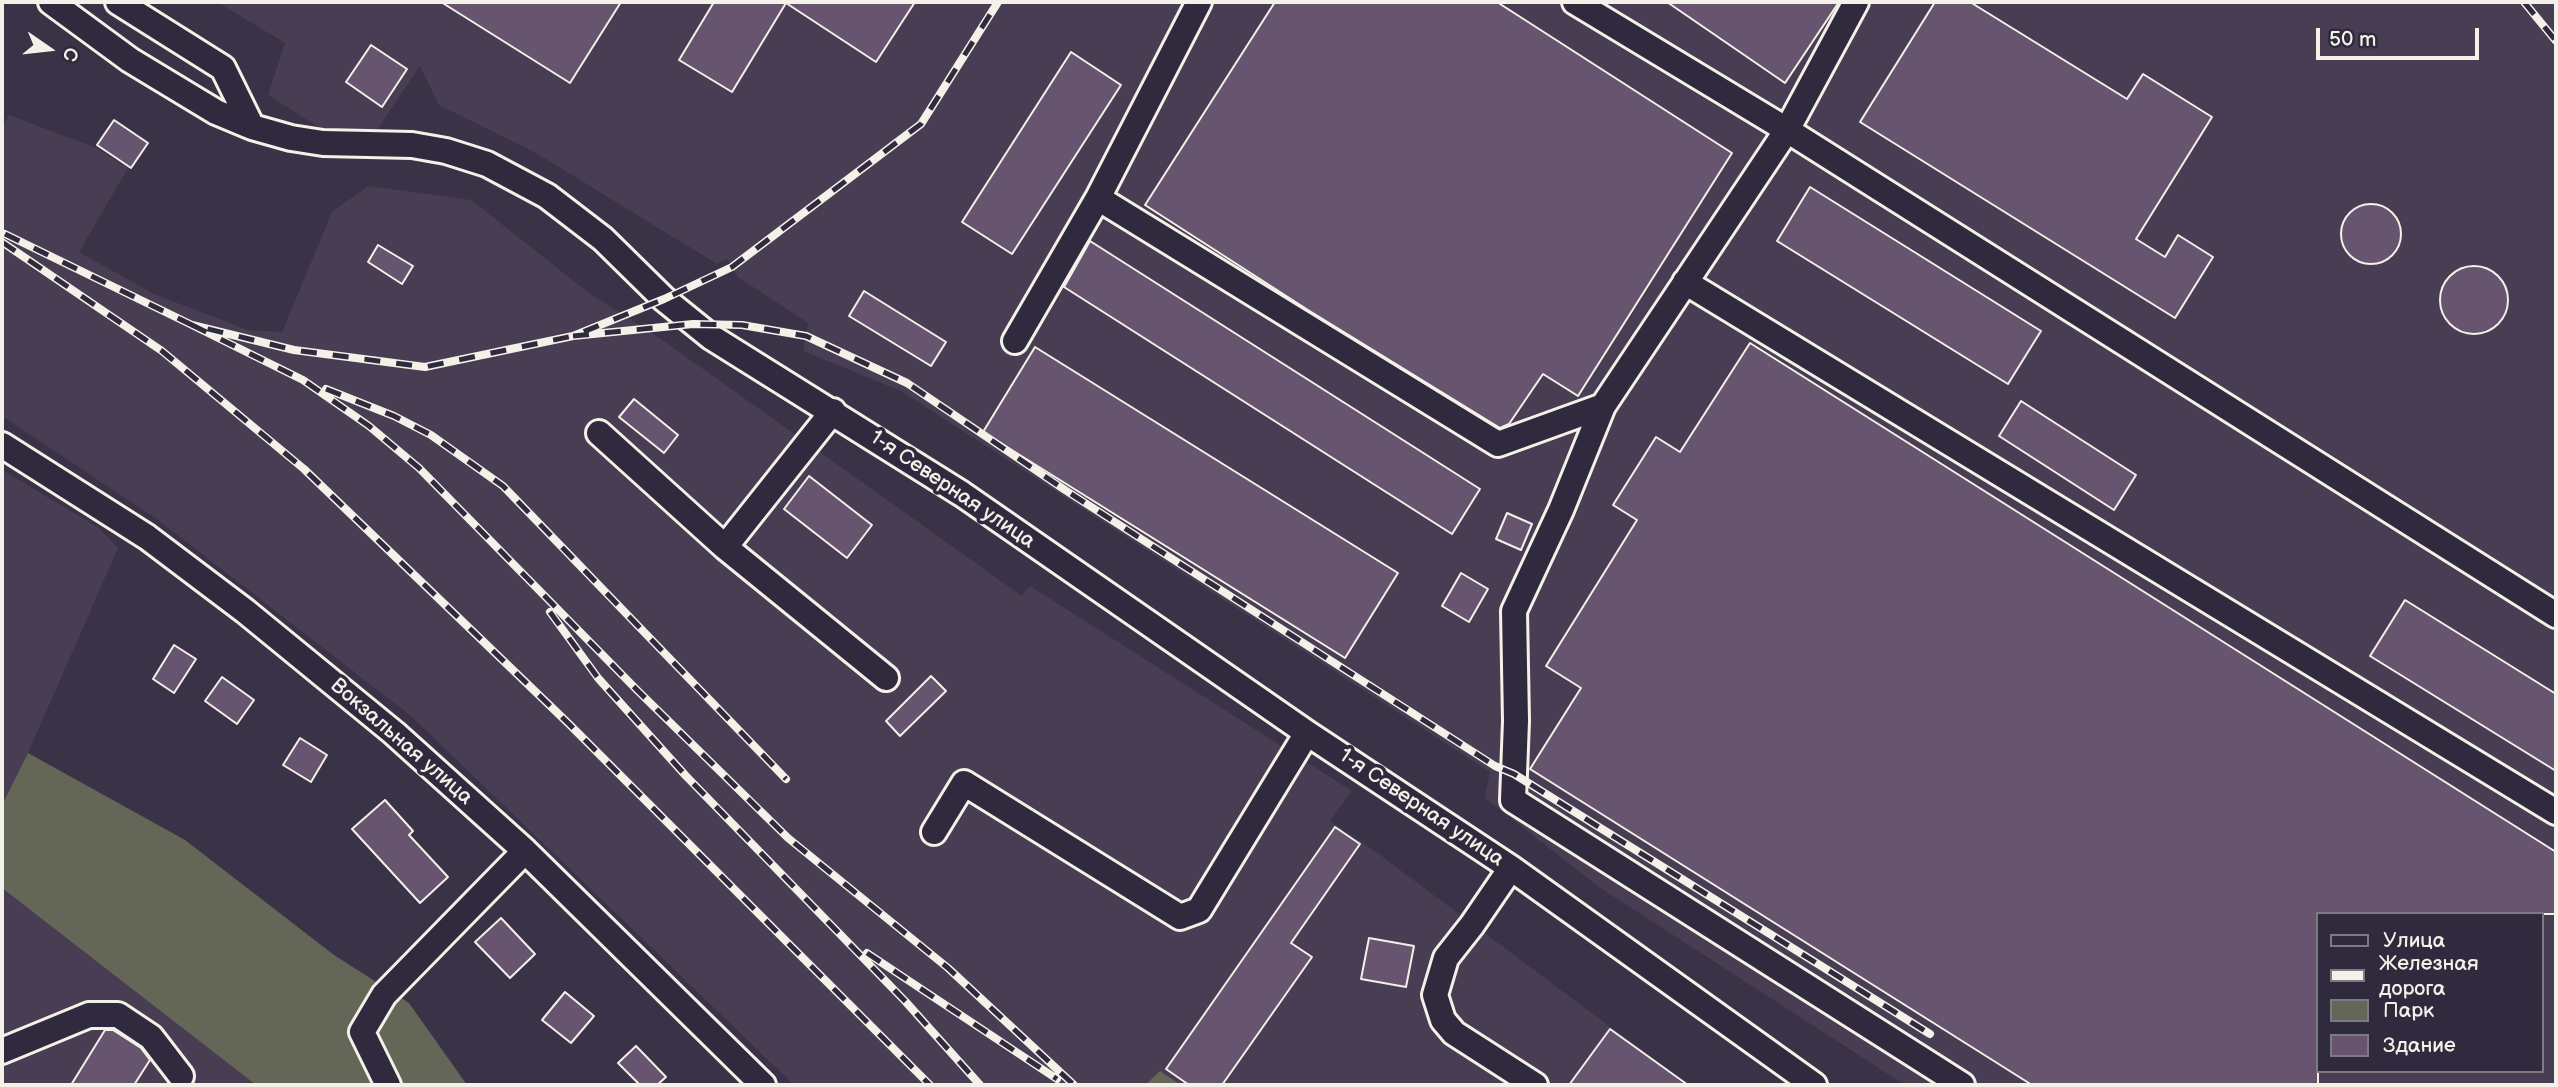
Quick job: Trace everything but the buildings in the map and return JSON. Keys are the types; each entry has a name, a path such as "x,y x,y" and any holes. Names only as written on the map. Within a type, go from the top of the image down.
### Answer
{"street":[{"name":"1-я Северная улица","path":"51,2 130,60 216,112 252,127 290,138 323,143 412,145 446,150 497,169 547,196 603,239 664,299 702,330 962,494 1307,733 1511,867 1814,1085"},
{"path":"118,2 223,68 252,127"},
{"path":"1015,341 1098,198 1199,2"},
{"path":"1575,2 1787,130 2556,615"},
{"path":"1856,2 1787,130 1603,406 1561,510 1514,611 1516,721 1513,800 1962,1085"},
{"path":"1098,198 1498,444 1603,406"},
{"path":"1685,282 2556,812"},
{"path":"725,547 833,411"},
{"path":"599,433 725,547 886,678"},
{"name":"Вокзальная улица","path":"2,445 148,537 245,611 394,733 525,851 763,1085"},
{"path":"934,832 964,783 1180,917 1199,910 1307,733"},
{"path":"388,1085 362,1032 384,995 525,851"},
{"path":"1511,867 1446,958 1435,995 1443,1020 1454,1033 1535,1085"},
{"path":"2,1051 89,1014 118,1015 151,1037 184,1082"}],"shaded area":[{"path":"217,2 2556,2 2556,1085 1905,1085 1599,887 1485,798 1490,772 901,391 803,351 808,323 738,277 727,259 717,264 536,153 439,105 420,66 373,136 320,128 268,95 285,43"},
{"path":"9,115 96,148 128,168 79,252 154,294 248,330 282,332 332,212 368,186 471,200 589,293 661,339 1022,596 1030,586 1352,791 1330,821 1372,849 1688,1085 1181,1085 1160,1071 1145,1085 794,1085 411,716 158,520 2,416 2,127"},
{"path":"2,470 99,528 118,548 28,753 2,805"},
{"path":"2,888 256,1085 2,1085"}],"green space":[{"path":"28,753 185,840 334,955 409,1003 467,1085 256,1085 2,888 2,805"},
{"path":"1160,1071 1181,1085 1145,1085"}],"railway":[{"path":"5,234 192,325 294,350 425,367 573,336 664,299 732,267 921,124 998,2"},
{"path":"2524,2 2556,41"},
{"path":"2,242 162,351 304,469 569,724 930,1085"},
{"path":"573,336 693,324 742,325 806,336 907,383 1065,490 1495,766 1514,774 1930,1034"},
{"path":"192,325 303,380 369,426 419,468 637,690 788,838 948,968 1074,1085"},
{"path":"326,389 394,416 431,435 503,486 786,779"},
{"path":"550,612 598,678 686,776 905,1001 980,1085"},
{"path":"867,953 1057,1079"}]}
